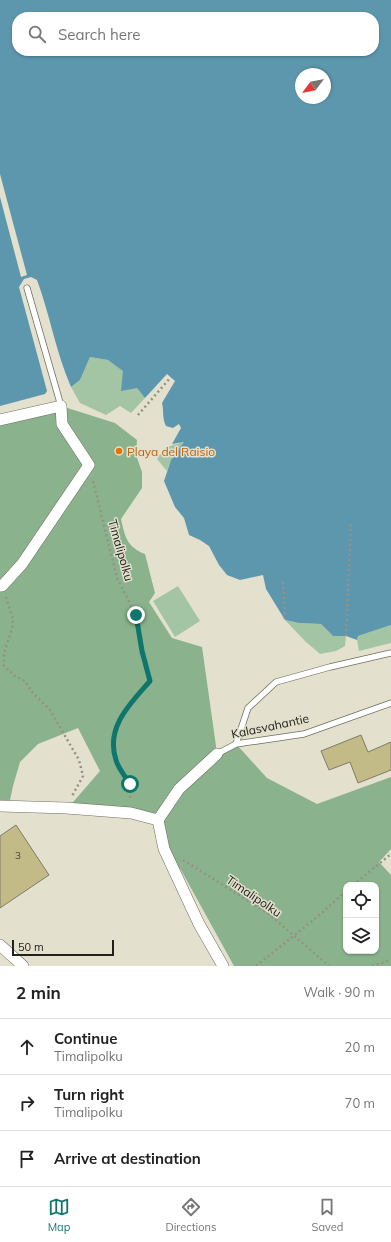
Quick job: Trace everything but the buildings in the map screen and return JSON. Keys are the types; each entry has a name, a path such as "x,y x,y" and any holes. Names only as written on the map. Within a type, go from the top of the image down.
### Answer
{"street":[{"path":"0,420 61,406 62,424 89,465 22,564 1,586"},
{"name":"Kalasvahantie","path":"158,820 179,790 217,754"},
{"path":"0,806 66,808 131,813 158,820 164,848 199,924 223,966"},
{"path":"0,945 23,966"}],"lane":[{"path":"27,288 61,406"},
{"path":"236,744 248,708 276,682 330,667 391,653"},
{"name":"Kalasvahantie","path":"217,754 236,744 304,734 391,703"}],"path":[{"path":"138,415 171,377"},
{"name":"Timalipolku","path":"89,465 118,578 136,615 142,651 150,681 122,715 112,740 116,760 130,784 131,813"},
{"path":"346,636 351,524"},
{"path":"283,582 285,620"},
{"path":"1,586 13,619 12,629 4,654 4,666 15,676 25,681 32,692 50,710 79,760 83,776 66,808"},
{"path":"357,882 391,854"},
{"name":"Timalipolku","path":"181,859 268,914 329,966"},
{"path":"256,966 316,918 343,894"},
{"path":"372,966 391,960"}],"green space":[{"path":"90,357 108,360 124,371 145,398 131,413 120,406 106,415 80,403 71,387 80,380"},
{"path":"61,406 115,423 137,440 136,455 142,472 142,488 121,519 122,525 131,545 145,554 155,593 149,602 172,638 202,647 217,753 236,744 267,778 317,804 391,777 391,849 379,862 391,875 391,966 234,966 181,870 164,849 158,820 68,808 100,771 78,728 38,744 20,762 9,805 0,806 0,420"},
{"path":"185,442 171,460 167,471 157,459 168,447"},
{"path":"178,586 200,621 175,637 153,601"},
{"path":"285,620 299,623 321,624 333,636 346,636 345,646 336,651 320,654"},
{"path":"391,625 391,643 359,651 357,640 358,636"}],"water":[{"path":"0,0 391,0 391,625 358,636 357,640 346,636 333,636 321,624 299,623 285,620 266,589 263,575 240,580 227,575 219,565 209,546 189,535 184,518 175,507 164,481 171,460 184,442 172,444 181,428 179,424 173,428 166,426 164,417 162,403 175,381 167,374 145,398 137,388 121,391 123,371 108,360 90,357 80,380 71,387 61,361 37,280 31,277 24,279 19,287 47,391 45,394 0,406"}],"pier":[{"path":"0,174 27,275 21,277 0,197"}],"place":[{"name":"Playa del Raisio","path":"119,451"}],"route":[{"path":"130,784 116,760 112,740 122,715 150,681 142,651 136,615"}]}
